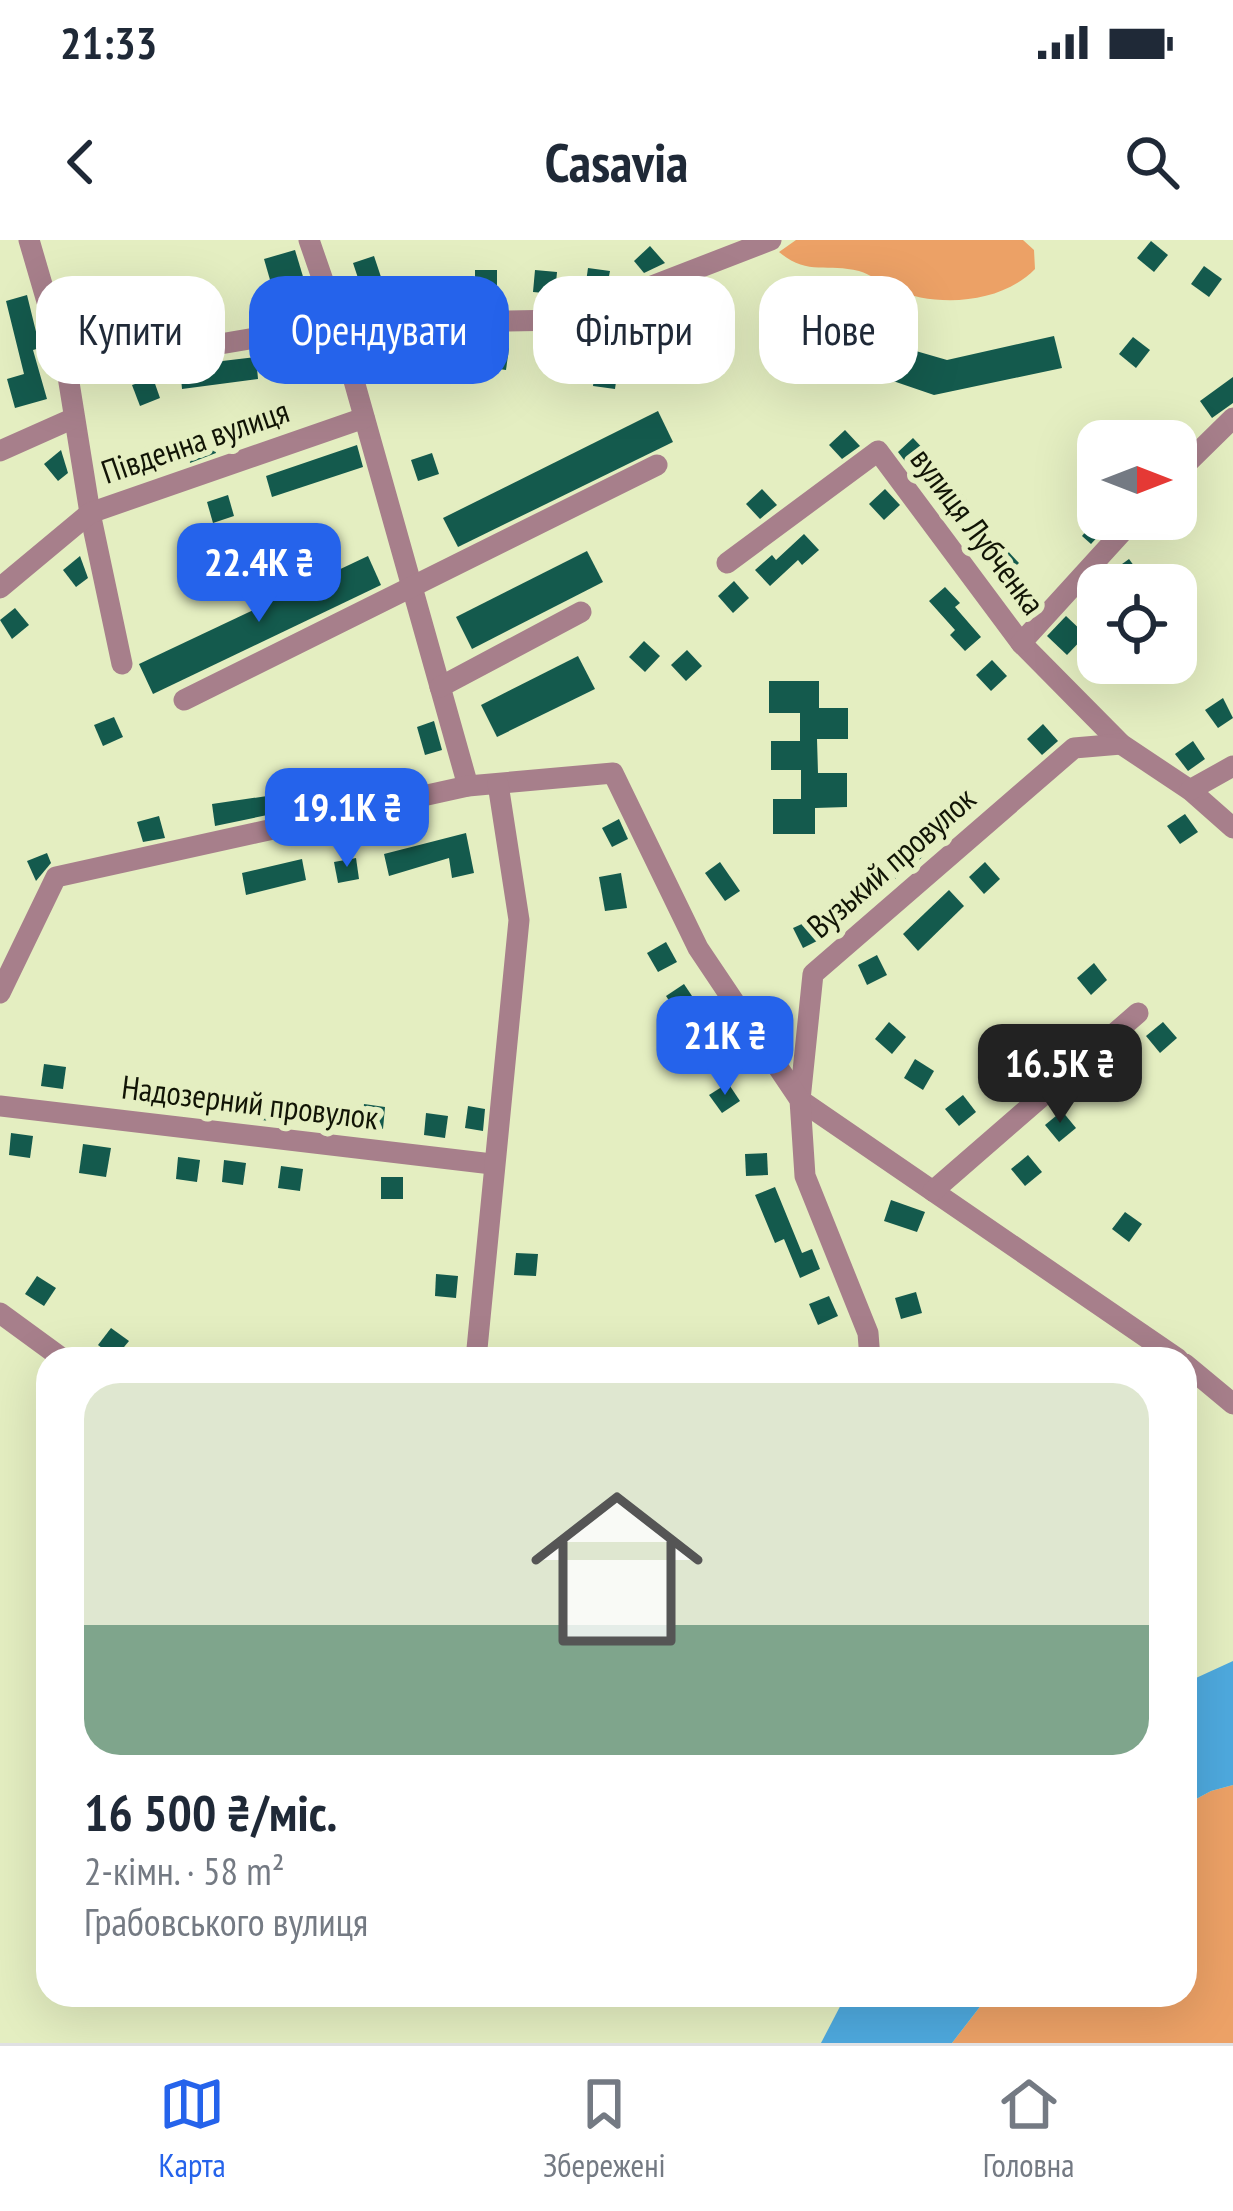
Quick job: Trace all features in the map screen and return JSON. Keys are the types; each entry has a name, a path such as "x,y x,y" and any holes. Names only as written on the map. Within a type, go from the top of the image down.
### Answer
{"street":[{"path":"29,240 40,276"},
{"path":"309,240 321,276"},
{"path":"509,321 564,320 770,240"},
{"path":"69,384 122,664"},
{"path":"355,384 468,786"},
{"path":"0,451 74,418"},
{"name":"Південна вулиця","path":"0,588 90,513 364,418"},
{"path":"1197,453 1233,418"},
{"name":"вулиця Лубченка","path":"727,562 878,451 1021,643 1121,744 1190,790 1233,828"},
{"path":"184,700 657,465"},
{"path":"1021,643 1116,540"},
{"path":"440,687 581,612"},
{"path":"1076,699 1074,748 1121,744"},
{"name":"Вузький провулок","path":"874,1347 805,1176 800,1100 812,974 1074,748"},
{"path":"1190,790 1233,766"},
{"path":"0,993 56,877 468,786 613,773 698,948 800,1100 1164,1347"},
{"path":"477,1347 519,920 498,784"},
{"path":"933,1191 1138,1013"},
{"name":"Надозерний провулок","path":"0,1106 492,1164"},
{"path":"0,1312 47,1347"},
{"path":"868,1333 869,1347"},
{"path":"1197,1374 1233,1404"}],"shaded area":[{"path":"796,240 1023,240 1034,250 1035,269 987,296 929,299 918,297 918,276 871,276 808,266 779,252"},
{"path":"1233,1785 1233,2043 952,2043 980,2007 1197,2007 1197,1799"}],"water":[{"path":"1233,1661 1233,1785 1197,1799 1197,1678"},
{"path":"840,2007 980,2007 952,2043 821,2043"}],"building":[{"path":"1151,241 1168,255 1154,272 1137,258"},
{"path":"650,246 665,263 644,273 634,261"},
{"path":"295,250 303,276 269,276 264,259"},
{"path":"374,256 381,276 357,276 353,263"},
{"path":"1204,266 1222,279 1209,297 1191,284"},
{"path":"588,268 610,271 609,276 587,276"},
{"path":"475,270 497,270 497,276 475,276"},
{"path":"535,270 557,272 557,276 534,276"},
{"path":"27,295 36,332 36,384 43,384 47,399 15,408 7,379 24,374 6,301"},
{"path":"1054,336 1062,368 934,395 902,384 918,384 918,352 947,360"},
{"path":"1133,337 1150,350 1136,368 1119,354"},
{"path":"249,358 249,380 225,383 225,361"},
{"path":"1233,377 1233,403 1212,418 1200,401"},
{"path":"155,384 160,398 140,406 132,385"},
{"path":"182,384 220,384 182,389"},
{"path":"658,411 673,442 458,547 443,518"},
{"path":"845,430 860,446 842,459 829,445"},
{"path":"210,434 216,453 190,463 187,441"},
{"path":"913,438 928,454 911,469 898,452"},
{"path":"357,445 363,467 272,497 266,476"},
{"path":"61,450 68,473 58,481 44,464"},
{"path":"432,453 439,474 418,481 411,460"},
{"path":"952,483 967,500 950,514 936,498"},
{"path":"762,489 777,505 760,519 746,504"},
{"path":"885,489 900,505 884,520 869,504"},
{"path":"228,495 234,516 213,523 207,502"},
{"path":"804,534 819,550 802,565 798,560 770,586 755,570 772,555 776,560"},
{"path":"1004,547 1019,563 1003,578 988,562"},
{"path":"587,551 603,582 472,649 456,617"},
{"path":"80,556 88,578 76,587 63,570"},
{"path":"368,556 381,585 153,694 139,664"},
{"path":"734,581 749,598 733,613 718,596"},
{"path":"945,587 981,637 965,651 950,635 955,630 929,601"},
{"path":"15,608 29,625 12,639 0,620"},
{"path":"1066,616 1077,626 1077,644 1067,655 1047,636"},
{"path":"644,641 660,656 645,672 629,657"},
{"path":"687,650 702,666 686,681 671,665"},
{"path":"578,656 595,689 497,737 481,705"},
{"path":"992,660 1007,676 991,691 976,675"},
{"path":"769,681 819,681 819,708 848,708 848,739 817,739 818,773 847,773 847,807 815,808 815,834 773,834 773,799 801,799 801,770 771,770 771,741 800,741 800,713 769,713"},
{"path":"1223,698 1233,718 1218,728 1205,710"},
{"path":"114,717 123,737 103,746 94,725"},
{"path":"434,721 442,750 425,755 417,727"},
{"path":"1043,724 1058,741 1042,755 1027,739"},
{"path":"1193,741 1205,759 1188,771 1175,754"},
{"path":"395,771 400,786 379,790 374,777"},
{"path":"331,777 336,798 314,803 310,781"},
{"path":"274,795 277,813 215,826 212,804"},
{"path":"956,797 971,813 955,828 940,812"},
{"path":"1185,814 1198,832 1180,844 1167,826"},
{"path":"159,816 165,838 143,842 137,822"},
{"path":"619,819 628,839 612,847 602,828"},
{"path":"918,831 933,847 917,862 902,846"},
{"path":"466,833 474,873 452,878 449,858 389,876 384,854"},
{"path":"47,853 51,863 36,881 27,861"},
{"path":"356,858 359,879 338,883 334,862"},
{"path":"302,859 306,880 246,895 242,873"},
{"path":"720,862 740,891 725,901 705,873"},
{"path":"881,862 896,878 880,893 865,877"},
{"path":"985,862 1000,879 984,894 969,877"},
{"path":"621,873 627,908 605,911 599,877"},
{"path":"949,890 964,906 918,951 903,934"},
{"path":"845,892 860,908 844,923 829,907"},
{"path":"813,919 823,938 803,948 793,928"},
{"path":"666,942 677,962 658,972 647,953"},
{"path":"877,955 887,975 867,985 858,965"},
{"path":"1094,963 1107,980 1091,995 1077,978"},
{"path":"684,984 696,1002 678,1014 666,996"},
{"path":"889,1022 906,1037 892,1054 875,1039"},
{"path":"1163,1022 1177,1038 1160,1053 1146,1036"},
{"path":"1066,1029 1079,1045 1028,1085 1014,1068"},
{"path":"707,1032 719,1050 701,1062 689,1044"},
{"path":"915,1059 934,1071 923,1090 904,1078"},
{"path":"44,1064 66,1067 63,1089 41,1086"},
{"path":"728,1083 740,1101 722,1113 709,1095"},
{"path":"148,1089 170,1092 167,1111 146,1108"},
{"path":"963,1095 976,1112 959,1126 945,1109"},
{"path":"264,1098 286,1101 283,1123 262,1120"},
{"path":"364,1104 385,1107 383,1129 361,1126"},
{"path":"468,1106 485,1109 483,1131 465,1128"},
{"path":"1062,1111 1076,1128 1059,1142 1045,1125"},
{"path":"426,1113 448,1116 445,1138 424,1135"},
{"path":"11,1133 33,1136 30,1158 9,1155"},
{"path":"83,1144 111,1148 106,1177 79,1173"},
{"path":"767,1153 768,1175 746,1176 745,1154"},
{"path":"1028,1155 1042,1172 1025,1186 1011,1169"},
{"path":"178,1157 200,1160 197,1182 176,1179"},
{"path":"224,1160 246,1163 243,1185 222,1182"},
{"path":"281,1166 303,1169 300,1191 278,1188"},
{"path":"381,1177 403,1177 403,1199 381,1199"},
{"path":"775,1187 802,1253 812,1249 820,1269 800,1278 784,1239 775,1243 755,1195"},
{"path":"891,1200 925,1212 917,1232 884,1221"},
{"path":"1125,1212 1142,1224 1129,1242 1112,1229"},
{"path":"516,1253 538,1254 536,1276 514,1275"},
{"path":"436,1274 458,1276 456,1298 435,1296"},
{"path":"37,1276 56,1288 44,1306 25,1294"},
{"path":"916,1292 922,1313 901,1319 895,1298"},
{"path":"829,1296 838,1316 818,1325 809,1304"},
{"path":"111,1328 129,1341 124,1347 98,1345"}]}
